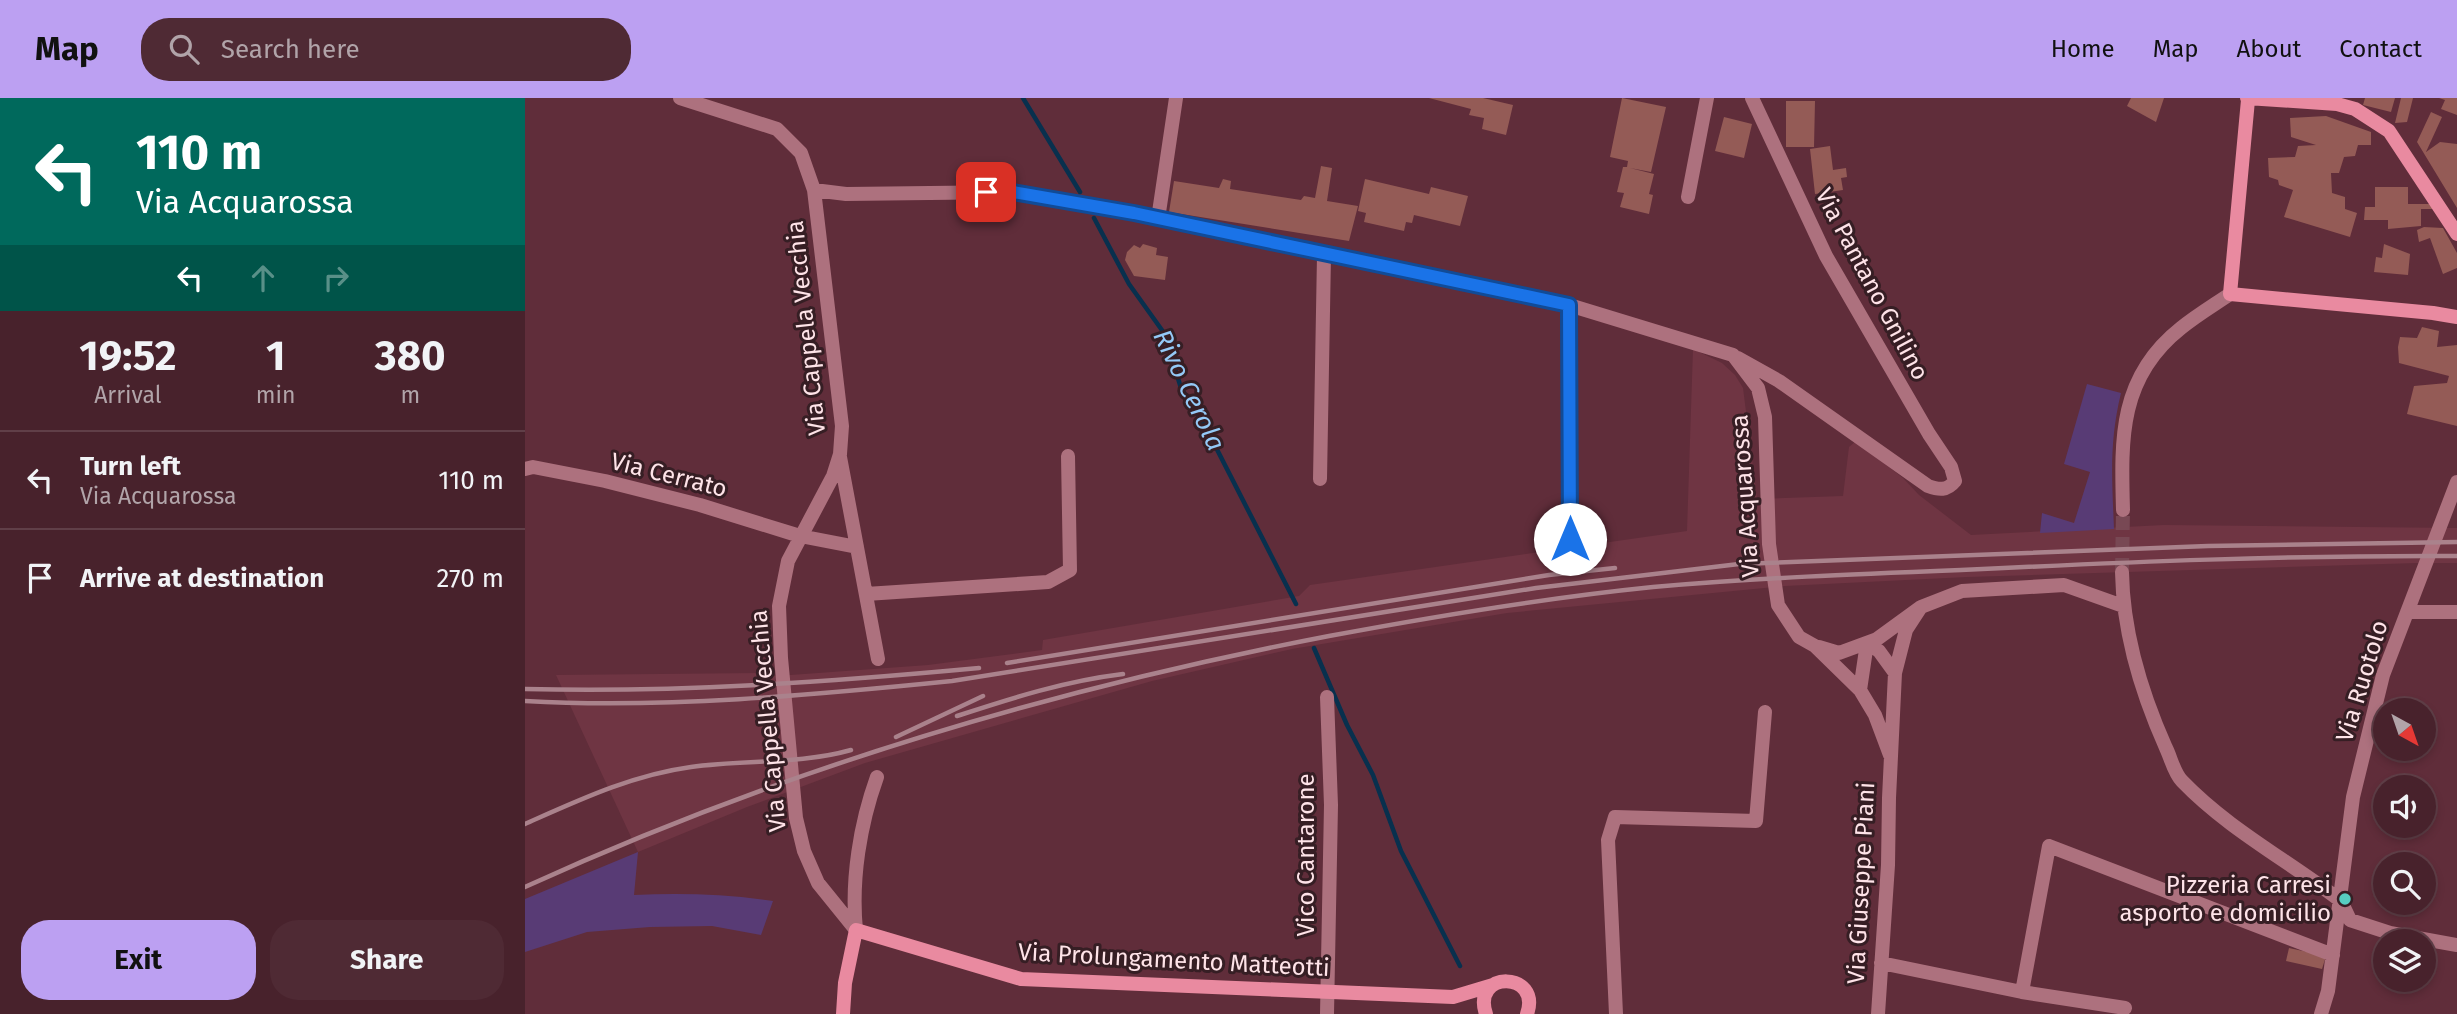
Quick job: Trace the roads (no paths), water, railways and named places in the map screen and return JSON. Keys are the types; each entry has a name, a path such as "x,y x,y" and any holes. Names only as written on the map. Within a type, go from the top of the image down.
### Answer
{"street":[{"path":"680,98 777,129 801,153 814,190 846,194 1013,192 1158,219 1569,305 1733,355"},
{"path":"1158,219 1176,98"},
{"path":"1688,197 1707,98"},
{"name":"Via Pantano Gnilino","path":"1733,355 1779,381 1928,486 1937,489 1950,487 1955,481 1951,467 1847,297 1752,98"},
{"path":"2230,294 2248,99 2355,104 2389,131 2457,234"},
{"name":"Via Cappela Vecchia","path":"800,536 833,476 840,454 842,426 814,190"},
{"path":"1320,479 1324,255"},
{"path":"2123,510 2121,447 2125,414 2145,365 2181,327 2230,294 2457,317"},
{"path":"1569,305 1570,539"},
{"name":"Via Acquarossa","path":"1733,355 1758,388 1765,417 1769,544 1778,605 1799,637 1815,646 1860,690 1875,715 1890,755"},
{"path":"840,454 879,659"},
{"path":"866,594 1048,582 1070,570 1067,456"},
{"name":"Via Cerrato","path":"525,469 533,467 605,481 700,505 800,536 857,547"},
{"name":"Via Ruotolo","path":"2321,1014 2328,991 2353,797 2383,675 2457,482"},
{"name":"Via Cappella Vecchia","path":"800,536 788,561 779,606 781,658 796,818 804,851 818,883 856,930"},
{"path":"2122,572 2123,606 2135,664 2157,728 2179,778 2209,806 2340,901 2350,920 2390,933 2457,945"},
{"path":"1815,646 1839,653 1867,643 1877,639 1921,607 1962,592 2064,584 2123,606"},
{"name":"Via Giuseppe Piani","path":"1878,1014 1888,865 1895,673 1906,630 1921,607"},
{"path":"2407,612 2457,612"},
{"path":"1867,643 1879,651 1895,673"},
{"path":"1860,690 1867,643"},
{"name":"Vico Cantarone","path":"1327,697 1331,805 1327,1014"},
{"path":"1616,1014 1608,840 1615,817 1756,821 1765,712"},
{"path":"843,1014 845,983 856,930 854,905 865,811 877,777"},
{"path":"2022,992 2049,846 2333,955"},
{"name":"Via Prolungamento Matteotti","path":"856,930 1021,979 1453,996 1500,981 1515,982 1522,986 1528,1007 1540,1014"},
{"path":"1881,963 2022,992 2125,1008"},
{"name":"Via Prolungamento Matteotti","path":"1485,1013 1484,997 1493,985"},
{"name":"Via Prolungamento Matteotti","path":"1453,996 1485,1013"}],"waterway":[{"name":"Rivo Cerola","path":"1023,98 1080,192"},
{"name":"Rivo Cerola","path":"1094,218 1129,284 1164,333 1181,388 1205,426 1296,604"},
{"name":"Rivo Cerola","path":"1314,648 1347,725 1373,775 1401,851 1460,966"}],"tunnel":[{"path":"2122,572 2123,510"}],"railway":[{"path":"525,701 685,702 792,696 952,681 1536,588 1739,564 2208,546 2457,542"},
{"path":"525,887 720,806 919,738 1123,681 1226,657 1410,621 1572,596 1730,581 2209,560 2457,556"},
{"path":"1007,663 1549,575 1615,568"},
{"path":"525,689 752,685 979,668"},
{"path":"957,716 1059,686 1123,674"},
{"path":"896,737 983,696"},
{"path":"525,824 606,790 669,771 711,765 811,758 851,750"}],"place":[{"name":"Pizzeria Carresi asporto e domicilio","path":"2345,899"}]}
